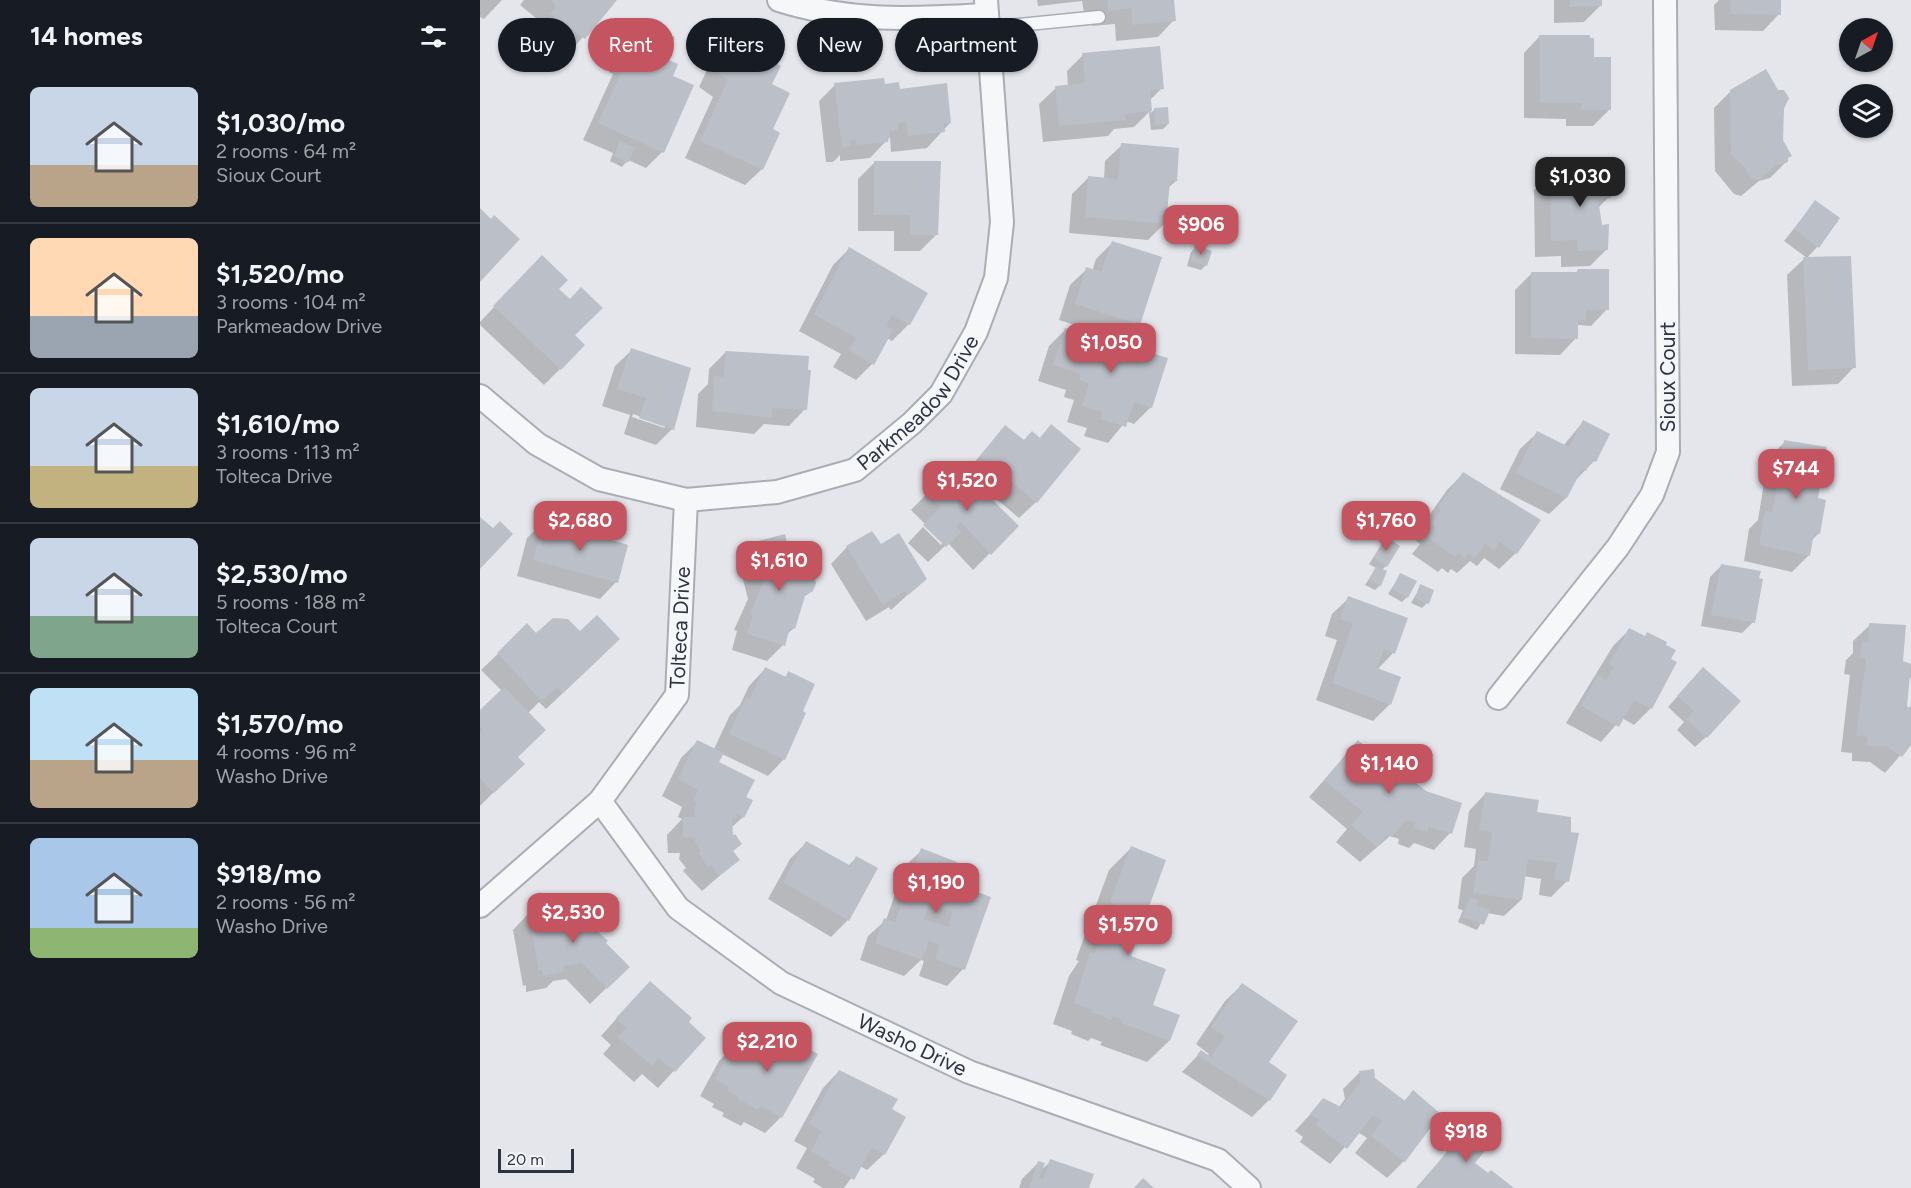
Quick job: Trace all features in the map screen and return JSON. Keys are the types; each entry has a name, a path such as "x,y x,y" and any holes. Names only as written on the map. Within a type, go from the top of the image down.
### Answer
{"street":[{"path":"779,0 810,10 890,20 987,14"},
{"name":"Sioux Court","path":"1498,698 1618,547 1652,495 1668,452 1665,0"},
{"name":"Parkmeadow Drive","path":"480,396 537,444 599,479 686,500 777,492 855,470 912,423 941,394 976,332 996,278 1002,222 987,14"},
{"name":"Tolteca Drive","path":"480,906 600,801 677,695 686,500"},
{"name":"Washo Drive","path":"600,801 678,908 781,983 969,1072 1218,1160 1249,1188"}],"lane":[{"path":"987,14 1099,17"}],"building":[{"path":"550,0 617,0 602,18 588,18 588,35 585,39 576,33 576,18 556,18 550,14 557,6"},
{"path":"1107,0 1174,0 1176,21 1132,25 1131,8 1108,11"},
{"path":"1570,0 1602,0 1602,6 1570,7"},
{"path":"1730,0 1781,0 1781,15 1731,14"},
{"path":"1539,35 1590,35 1590,38 1594,38 1594,57 1611,57 1611,110 1581,110 1582,103 1540,103"},
{"path":"1160,46 1164,89 1150,90 1152,111 1125,114 1126,120 1059,126 1055,86 1085,83 1082,53"},
{"path":"674,62 678,64 673,76 694,85 664,153 598,123 621,72 674,72"},
{"path":"1766,69 1778,90 1784,90 1789,98 1784,109 1783,140 1792,156 1788,158 1788,162 1777,165 1759,180 1751,178 1731,154 1730,90"},
{"path":"717,72 778,72 772,84 790,93 773,129 780,133 763,170 700,141 728,80"},
{"path":"884,78 885,84 899,82 900,89 947,83 951,123 944,124 945,132 908,136 906,122 898,123 898,130 890,131 888,142 856,145 856,140 850,141 851,146 842,147 834,83"},
{"path":"1168,107 1169,124 1155,125 1154,108"},
{"path":"620,141 635,148 628,163 614,156"},
{"path":"1121,143 1179,148 1177,181 1170,181 1166,224 1085,217 1088,176 1118,179"},
{"path":"874,161 941,161 938,235 910,235 910,215 874,215"},
{"path":"1610,170 1611,198 1598,199 1602,225 1609,224 1608,250 1577,251 1577,240 1551,241 1550,172"},
{"path":"1815,200 1840,218 1819,248 1794,229"},
{"path":"480,208 491,219 494,215 520,239 480,282"},
{"path":"1112,241 1162,257 1140,325 1075,304 1086,267 1101,272"},
{"path":"1195,245 1212,251 1207,266 1191,261"},
{"path":"849,247 928,293 910,325 892,315 886,326 893,330 874,365 849,350 856,338 814,314"},
{"path":"542,255 568,280 559,289 570,299 581,287 603,308 575,335 585,345 561,370 493,306"},
{"path":"1851,256 1856,368 1808,370 1803,257"},
{"path":"1578,269 1609,269 1609,310 1586,310 1586,320 1578,320 1578,339 1531,338 1531,272 1578,272"},
{"path":"1065,328 1168,358 1152,408 1134,402 1126,427 1100,419 1102,412 1082,406 1089,384 1079,380 1081,374 1053,365"},
{"path":"631,348 691,368 674,430 639,418 646,398 617,389"},
{"path":"725,351 809,356 808,370 811,370 807,410 772,408 772,418 712,411 714,376 724,377"},
{"path":"1583,420 1610,434 1596,462 1592,460 1586,471 1582,469 1567,498 1516,473 1537,431 1569,447"},
{"path":"1051,424 1081,449 1037,503 980,456 1005,425 1024,440 1032,431 1040,438"},
{"path":"1784,440 1827,447 1818,498 1826,500 1820,534 1814,533 1810,556 1759,545 1765,511 1772,512"},
{"path":"955,463 1019,526 991,555 961,522 956,527 961,532 946,547 923,525 941,507 926,492"},
{"path":"1463,472 1541,520 1517,554 1500,542 1494,550 1485,544 1475,558 1468,553 1465,558 1459,553 1455,557 1427,537 1435,527 1431,524 1441,509 1438,507"},
{"path":"480,517 493,528 500,521 513,534 480,569"},
{"path":"544,519 628,545 618,583 533,560"},
{"path":"872,531 881,544 899,533 927,579 908,595 905,591 883,605 846,546"},
{"path":"785,534 794,569 808,570 814,575 816,583 813,591 805,596 795,629 790,627 785,646 747,634 753,615 750,614 764,581 754,542"},
{"path":"1386,537 1400,546 1387,567 1373,558"},
{"path":"1721,564 1761,571 1759,578 1763,579 1755,623 1711,615"},
{"path":"1376,566 1387,571 1381,586 1369,580"},
{"path":"1400,573 1417,581 1408,598 1392,589"},
{"path":"1420,584 1434,590 1429,604 1415,598"},
{"path":"1348,596 1408,618 1395,654 1384,649 1377,668 1401,677 1391,705 1332,683 1353,624 1340,619"},
{"path":"597,615 620,639 563,693 557,687 542,701 497,653 527,623 536,633 553,618 568,619 580,631"},
{"path":"1869,623 1906,625 1903,661 1911,664 1907,706 1909,708 1911,705 1911,745 1902,757 1886,746 1867,746 1868,737 1856,736 1866,659 1860,658 1862,642 1868,642"},
{"path":"1629,628 1645,636 1647,632 1667,642 1666,645 1676,650 1671,659 1677,662 1652,709 1634,700 1619,727 1581,706 1598,675 1606,680 1614,667 1609,664"},
{"path":"765,667 786,677 788,671 815,684 803,711 806,713 785,760 729,734 746,697 750,699"},
{"path":"1703,667 1741,701 1707,738 1686,719 1694,711 1677,696"},
{"path":"504,687 546,730 518,757 525,764 494,793 480,778 480,733 483,730 480,727 480,710"},
{"path":"697,740 724,753 719,762 755,780 746,797 753,800 744,818 737,814 736,819 732,818 733,835 735,834 742,844 733,851 740,860 719,876 711,865 708,867 698,853 701,851 695,838 683,837 683,817 695,817 694,809 697,802 693,800 698,790 678,779"},
{"path":"1358,740 1380,759 1389,747 1408,763 1402,771 1426,791 1462,803 1452,834 1429,827 1427,832 1413,828 1415,823 1406,820 1392,837 1388,834 1377,847 1351,825 1363,812 1324,780"},
{"path":"1485,792 1539,800 1537,812 1571,817 1571,832 1579,833 1569,882 1554,879 1557,863 1528,859 1522,900 1473,893 1478,860 1488,861 1492,832 1479,830"},
{"path":"806,841 851,866 856,856 878,868 849,921 783,882"},
{"path":"1131,846 1166,860 1146,915 1137,912 1136,916 1144,919 1131,956 1166,969 1153,1005 1180,1015 1170,1041 1121,1023 1122,1020 1112,1016 1111,1020 1074,1003 1090,952 1094,954 1100,939 1097,938 1109,906 1129,913 1130,910 1110,902"},
{"path":"921,848 957,862 950,882 991,897 965,970 935,959 940,945 929,941 922,960 875,943 884,918 895,922","holes":["930,904 953,912 948,927 924,919"]},
{"path":"1470,897 1479,901 1477,905 1490,910 1484,925 1462,917"},
{"path":"578,903 580,915 608,941 606,943 630,967 607,989 582,963 563,966 564,972 543,976 542,970 539,970 528,912"},
{"path":"650,981 692,1018 689,1022 706,1038 675,1072 659,1058 652,1066 618,1037 626,1028 616,1018"},
{"path":"1242,983 1298,1021 1269,1062 1287,1075 1270,1101 1197,1055 1201,1050 1211,1057 1225,1037 1211,1027"},
{"path":"780,1034 818,1054 782,1118 761,1106 758,1110 738,1099 739,1097 727,1090 729,1087 715,1079 735,1042 739,1045 743,1038 770,1053"},
{"path":"1374,1069 1375,1078 1405,1101 1413,1090 1441,1114 1405,1162 1371,1136 1382,1121 1373,1115 1347,1149 1316,1125 1319,1120 1310,1114 1323,1098 1341,1107 1361,1081 1359,1071"},
{"path":"839,1070 898,1099 892,1109 906,1117 885,1155 872,1148 854,1180 828,1165 830,1162 811,1151 822,1131 809,1124"},
{"path":"1473,1119 1496,1137 1475,1163 1488,1173 1491,1170 1514,1188 1418,1188"},
{"path":"1050,1159 1094,1174 1089,1188 1029,1188 1038,1161 1045,1163 1039,1178 1043,1180"},
{"path":"1143,1178 1154,1188 1134,1188"}]}
